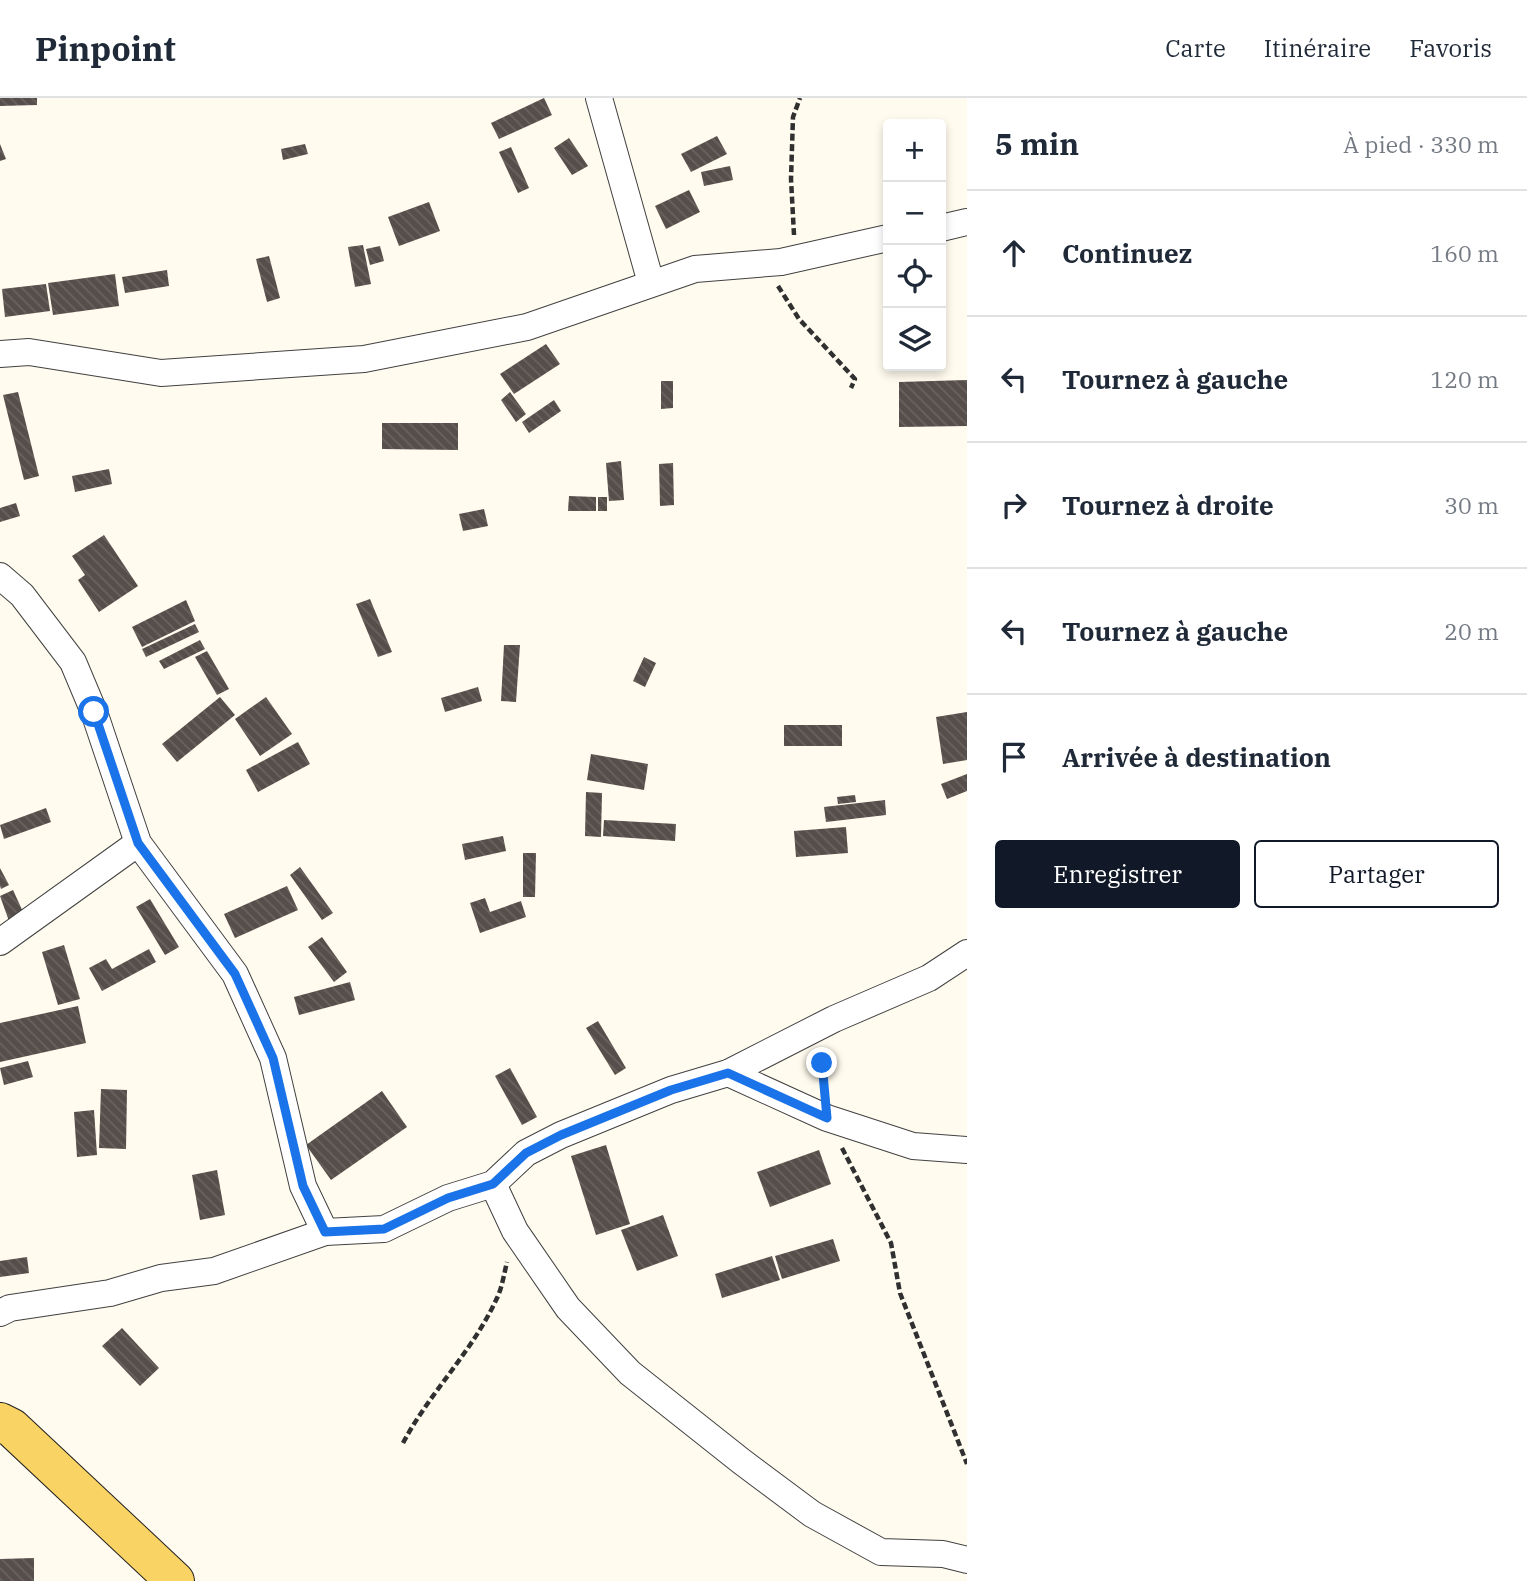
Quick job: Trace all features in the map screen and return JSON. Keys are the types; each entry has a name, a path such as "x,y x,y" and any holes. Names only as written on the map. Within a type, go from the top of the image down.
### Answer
{"main road":[{"path":"4,1418 175,1581"}],"street":[{"path":"599,98 651,284"},
{"path":"946,227 967,222"},
{"path":"0,354 29,352 161,373 364,359 527,327 695,269 781,262 883,239"},
{"path":"0,576 22,595 73,662 94,712 138,843 235,974 273,1058 303,1186 325,1232"},
{"path":"0,942 138,843"},
{"path":"0,1313 10,1308 110,1293 161,1278 214,1271 325,1232 384,1229 448,1198 493,1184 526,1153 561,1135 671,1090 728,1073 834,1019 929,978 967,953"},
{"path":"728,1073 827,1118 913,1146 967,1150"},
{"path":"493,1184 515,1231 568,1308 630,1373 802,1507 881,1552 943,1554 967,1560"}],"path":[{"path":"834,1019 822,1063 827,1118 891,1243 900,1293 967,1464"},
{"path":"403,1443 422,1407 466,1349 498,1297 515,1231"}],"building":[{"path":"0,98 37,98 37,105 0,106"},
{"path":"544,98 552,115 499,139 491,123"},
{"path":"717,136 727,154 691,172 681,154"},
{"path":"569,138 588,166 572,175 554,148"},
{"path":"0,144 6,159 0,161"},
{"path":"305,144 308,154 283,160 281,149"},
{"path":"511,147 529,188 518,193 499,152"},
{"path":"730,166 733,180 704,186 701,172"},
{"path":"689,190 700,212 666,229 655,206"},
{"path":"429,202 440,231 399,246 388,217"},
{"path":"363,245 371,284 355,287 348,247"},
{"path":"380,246 384,261 370,265 366,249"},
{"path":"269,256 280,298 267,302 256,259"},
{"path":"167,270 169,286 125,293 122,277"},
{"path":"115,274 119,306 53,315 48,283"},
{"path":"46,284 50,311 5,317 2,289"},
{"path":"546,344 560,364 514,394 500,374"},
{"path":"967,380 967,426 899,427 899,382"},
{"path":"661,381 673,381 673,408 661,409"},
{"path":"18,392 39,476 24,480 3,395"},
{"path":"510,392 526,414 516,422 501,400"},
{"path":"554,400 561,411 529,433 522,422"},
{"path":"382,423 458,423 458,450 382,449"},
{"path":"621,461 624,500 609,501 606,463"},
{"path":"673,463 674,505 660,506 659,464"},
{"path":"109,469 112,484 75,492 72,476"},
{"path":"569,496 596,497 596,511 568,511"},
{"path":"598,497 607,497 607,511 598,511"},
{"path":"16,503 20,516 0,522 0,508"},
{"path":"484,509 488,526 463,531 459,514"},
{"path":"104,535 138,586 99,612 78,580 85,575 72,556"},
{"path":"370,599 392,652 378,657 356,604"},
{"path":"186,600 195,621 142,647 132,627"},
{"path":"195,624 199,632 146,657 142,649"},
{"path":"200,640 205,649 164,669 159,661"},
{"path":"504,645 520,645 516,702 501,701"},
{"path":"207,651 229,689 217,695 195,657"},
{"path":"644,657 656,663 645,687 633,681"},
{"path":"478,687 482,701 445,712 441,698"},
{"path":"220,697 235,715 177,762 162,744"},
{"path":"266,697 292,734 260,756 235,719"},
{"path":"967,712 967,760 943,764 936,717"},
{"path":"784,725 842,725 842,746 784,746"},
{"path":"298,742 310,764 258,792 246,770"},
{"path":"591,754 648,764 644,790 587,780"},
{"path":"967,774 967,791 947,799 941,784"},
{"path":"586,792 602,793 601,837 585,836"},
{"path":"855,795 856,802 838,804 837,797"},
{"path":"885,800 886,815 826,822 824,807"},
{"path":"46,808 51,822 4,839 0,825"},
{"path":"604,820 676,824 675,841 603,836"},
{"path":"846,827 848,853 796,857 794,831"},
{"path":"503,836 506,851 465,860 462,844"},
{"path":"523,853 536,853 535,897 523,897"},
{"path":"300,867 333,913 322,920 290,875"},
{"path":"0,868 9,885 1,889 0,886"},
{"path":"287,886 298,910 235,938 224,914"},
{"path":"13,890 24,914 9,921 0,896"},
{"path":"485,898 490,912 521,901 526,917 480,933 470,903"},
{"path":"150,899 179,947 165,955 136,907"},
{"path":"322,937 347,972 334,982 308,947"},
{"path":"64,945 80,999 58,1005 42,952"},
{"path":"149,949 156,962 102,991 89,968 106,959 112,969"},
{"path":"350,982 355,1000 299,1015 294,997"},
{"path":"78,1006 86,1043 0,1062 0,1023"},
{"path":"598,1021 626,1068 615,1075 586,1028"},
{"path":"28,1061 33,1077 4,1085 0,1068"},
{"path":"510,1068 537,1117 522,1125 495,1076"},
{"path":"101,1089 127,1090 126,1149 99,1148"},
{"path":"382,1091 407,1127 331,1180 306,1145"},
{"path":"94,1110 97,1155 77,1157 74,1112"},
{"path":"606,1145 630,1224 596,1235 571,1156"},
{"path":"819,1150 831,1184 770,1207 757,1172"},
{"path":"217,1170 225,1215 200,1220 192,1175"},
{"path":"663,1215 678,1256 637,1271 621,1230"},
{"path":"833,1239 840,1261 782,1279 775,1256"},
{"path":"772,1256 780,1280 722,1298 715,1274"},
{"path":"27,1257 29,1273 0,1277 0,1261"},
{"path":"122,1328 159,1368 140,1386 102,1346"},
{"path":"34,1558 34,1581 0,1581 0,1559"}],"route":[{"path":"94,712 138,843 235,974 273,1058 303,1186 325,1232 384,1229 448,1198 493,1184 526,1153 561,1135 671,1090 728,1073 827,1118 822,1063"}]}
